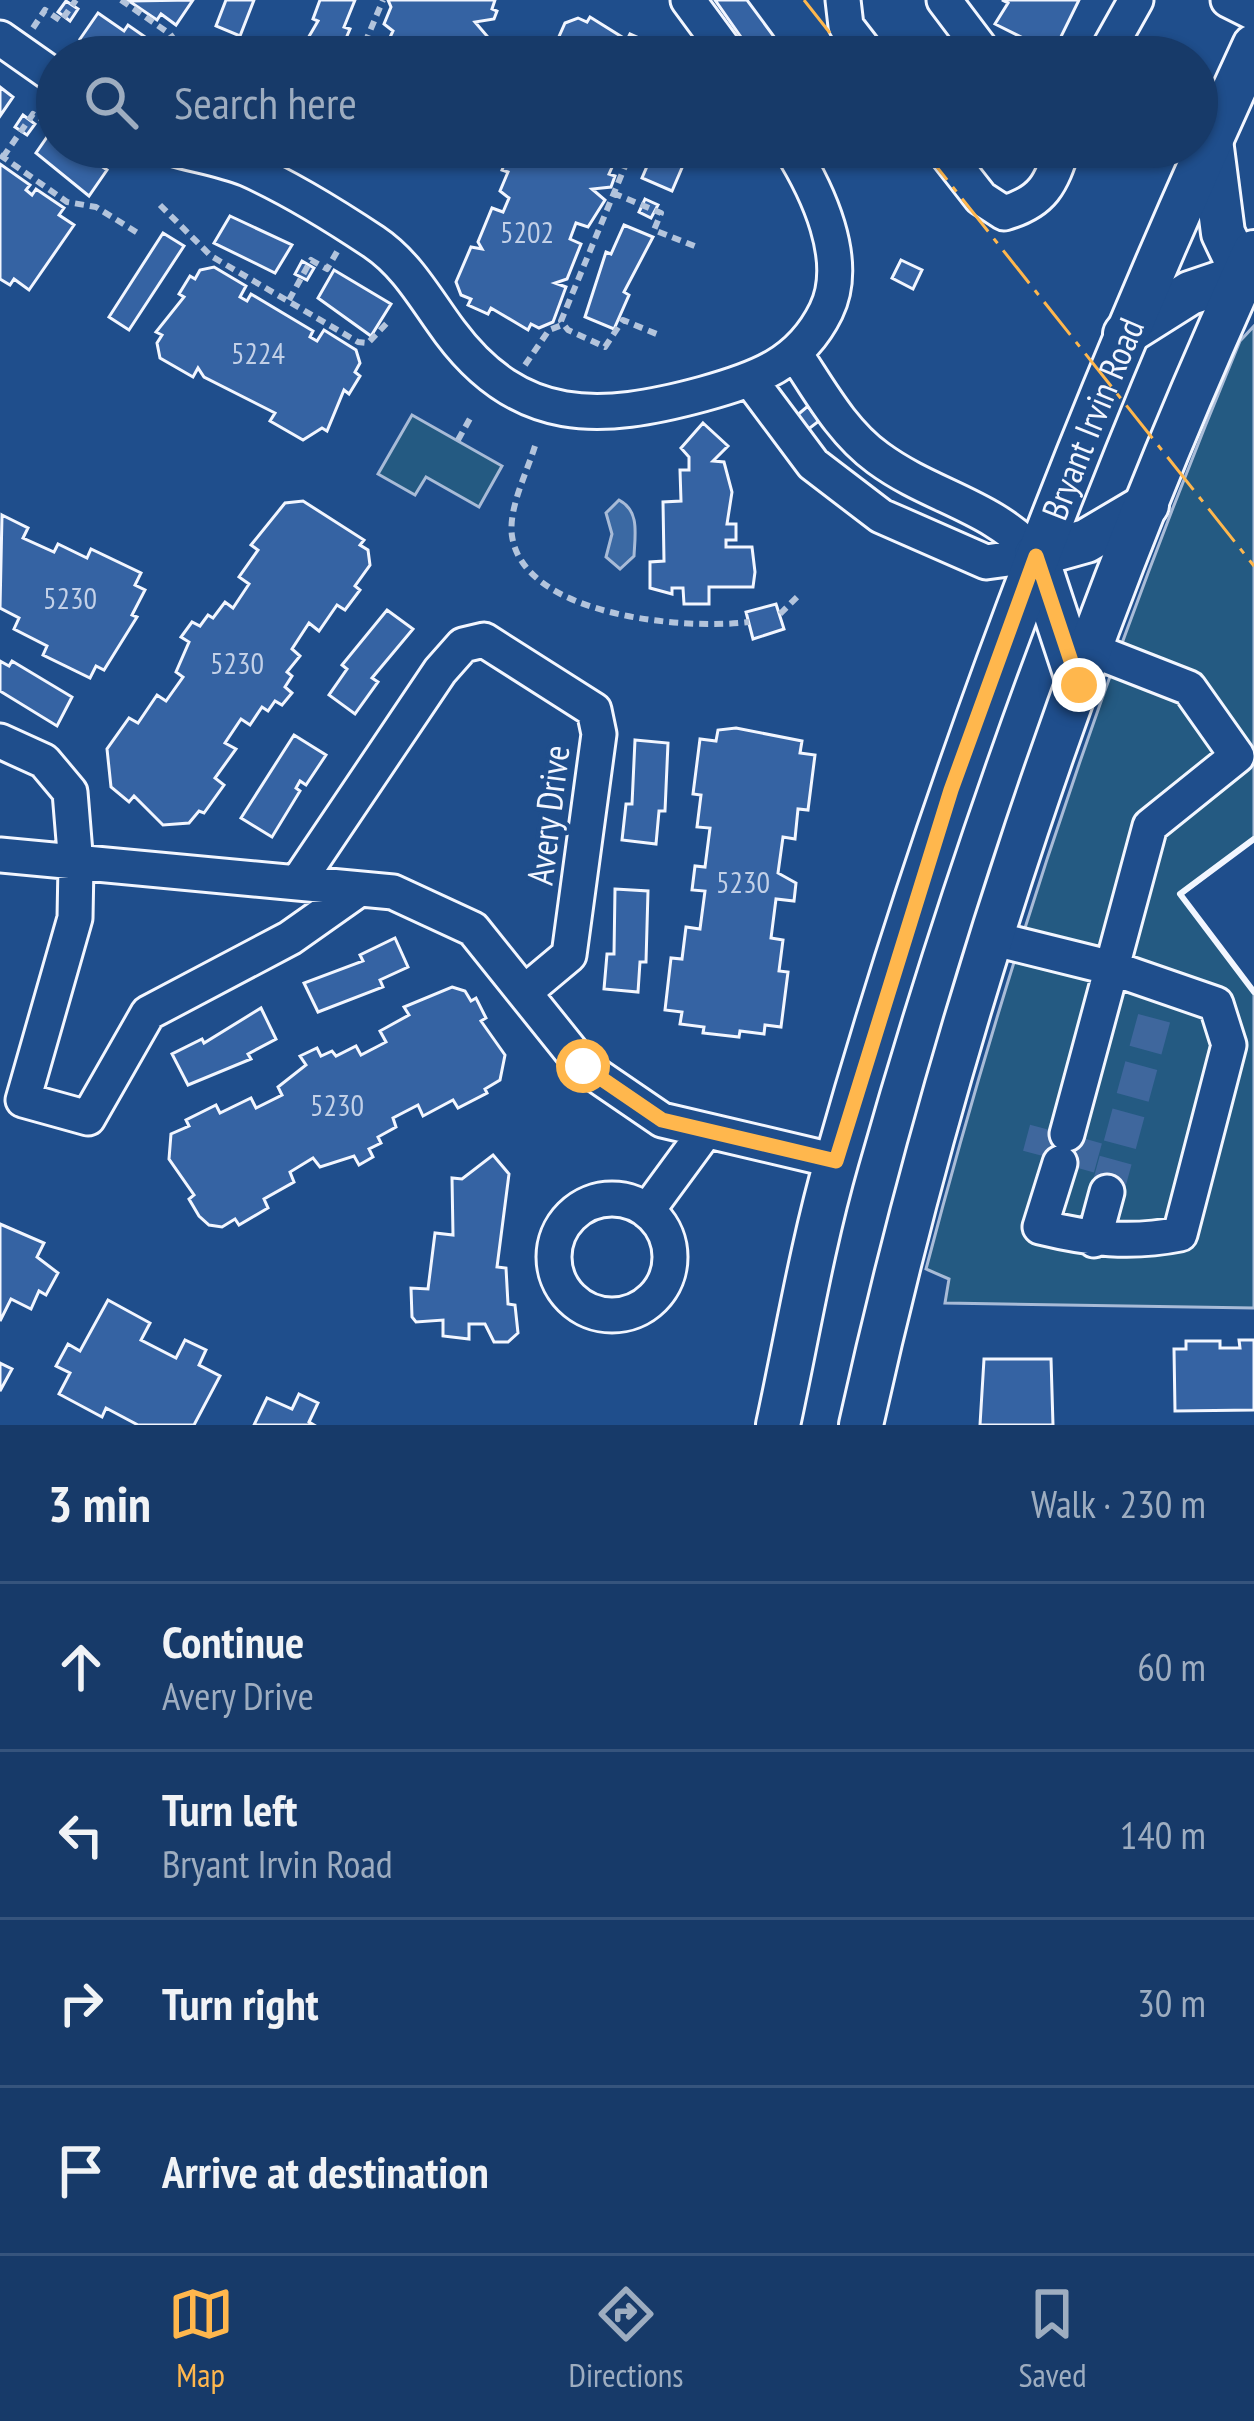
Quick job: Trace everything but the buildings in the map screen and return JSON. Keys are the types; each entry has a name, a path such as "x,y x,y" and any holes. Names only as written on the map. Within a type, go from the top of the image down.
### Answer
{"main road":[{"name":"Bryant Irvin Road","path":"1218,124 1254,46"},
{"name":"Bryant Irvin Road","path":"778,1425 836,1161 944,811 1036,556 1123,335 1198,168"},
{"path":"1215,168 1223,233 1250,269"},
{"path":"1123,335 1190,293 1250,269"},
{"path":"861,1425 906,1242 995,939 1086,667 1147,505 1250,269"},
{"path":"1086,667 1036,556 1086,541 1147,505"}],"lane":[{"path":"688,0 715,36"},
{"path":"843,0 846,26 854,36"},
{"path":"944,0 971,36"},
{"path":"1116,36 1136,0"},
{"path":"1228,0 1254,13"},
{"path":"8,44 36,63"},
{"path":"242,168 351,230 410,274 475,361 535,402 578,412 627,413 751,380 796,355 830,303 832,274 820,202 801,168"},
{"path":"957,168 981,198 1004,212 1030,206 1049,188 1056,168"},
{"path":"796,355 861,444 926,488 1003,521 1036,556"},
{"path":"751,380 796,443 832,482 903,528 986,562 1036,556"},
{"path":"832,482 861,444"},
{"path":"903,528 926,488"},
{"name":"Avery Drive","path":"298,882 440,671 463,645 484,640 593,710 598,734 569,955 526,991"},
{"path":"995,939 1112,968 1160,995 1216,1004 1229,1045 1180,1234 1140,1242 1094,1240 1040,1227 1063,1148 1112,968 1150,826 1238,756 1189,688 1086,667"},
{"path":"0,741 44,761 70,792 76,865 75,918 23,1100 88,1118 148,1013 290,938 358,890"},
{"path":"0,855 393,892 473,929 526,991 548,1002 593,1055 598,1076 662,1120 836,1161"},
{"path":"647,1211 705,1132"},
{"path":"1094,1240 1107,1192"}],"path":[{"path":"8,44 45,10 61,21 76,0"},
{"path":"121,0 171,36"},
{"path":"368,36 383,0"},
{"path":"36,116 2,156 68,202 96,207 141,235"},
{"path":"535,350 549,331 562,325 623,168"},
{"path":"613,193 661,214 654,230 697,247"},
{"path":"160,205 205,252 362,343 387,322"},
{"path":"289,300 311,260 327,268 351,230"},
{"path":"562,325 605,347 623,320 659,335"},
{"path":"458,440 472,415"},
{"path":"535,446 511,528 516,550 533,574 581,603 618,614 707,625 748,622"},
{"path":"780,614 800,594"}],"shaded area":[{"path":"1254,326 1254,839 1181,895 1254,992 1254,1308 945,1303 949,1279 926,1269 1029,916 1149,569 1240,341"},
{"path":"412,415 502,466 479,507 426,477 415,495 378,474"},
{"path":"619,500 630,510 635,532 634,556 620,569 606,557 612,534 606,513"}],"tunnel":[{"path":"1107,1192 1158,1004"},
{"path":"1039,1155 1046,1129"},
{"path":"1078,1168 1086,1139"}],"wall":[{"path":"1254,839 1180,894 1254,992"}],"power":[{"path":"804,0 832,36"},
{"path":"938,168 1254,566"}],"route":[{"path":"583,1066 662,1120 836,1161 951,790 1036,556 1079,685"}]}
